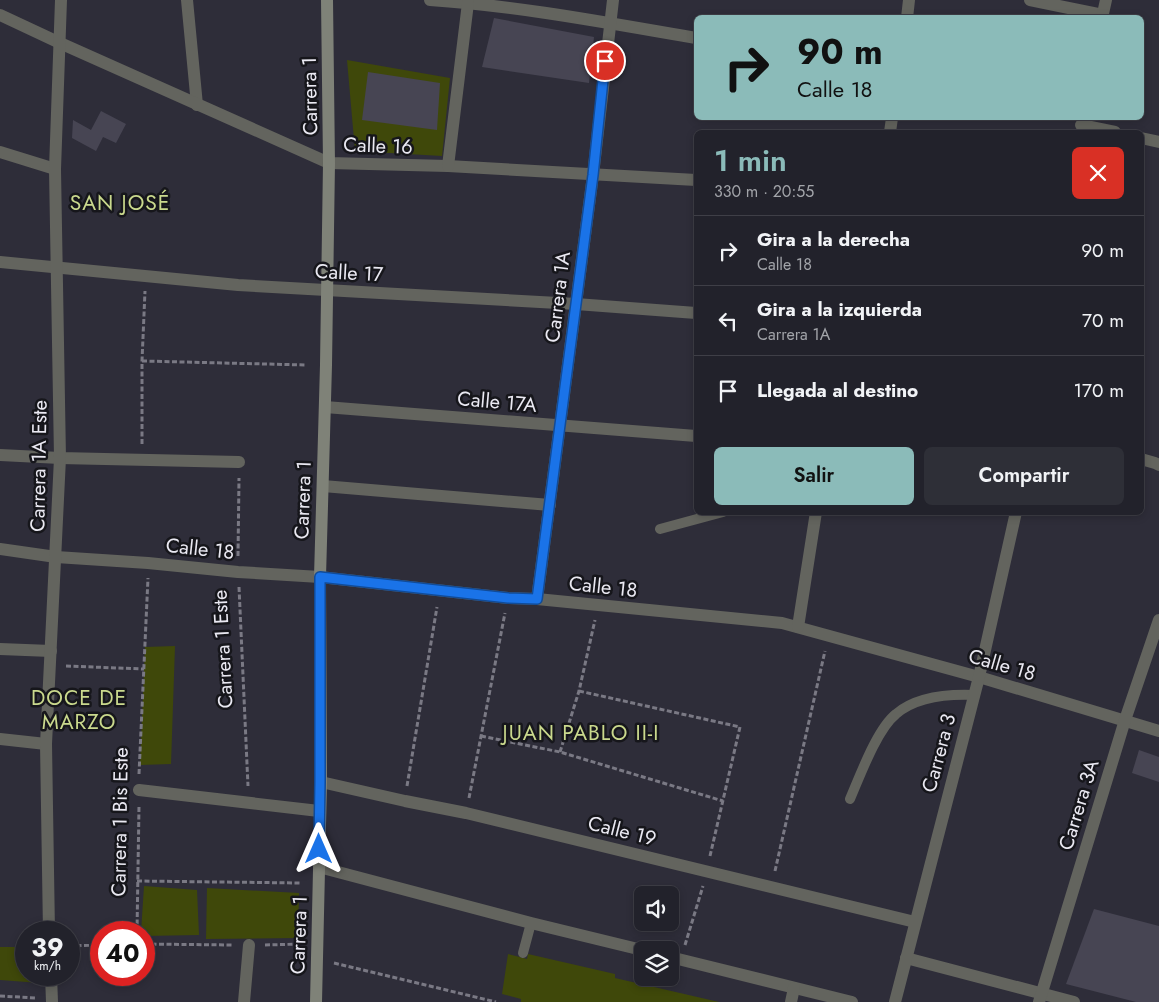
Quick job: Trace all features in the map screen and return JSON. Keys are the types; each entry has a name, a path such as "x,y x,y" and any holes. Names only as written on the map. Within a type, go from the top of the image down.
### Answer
{"street":[{"name":"Carrera 1A Este","path":"49,921 46,744 60,458 55,169 61,0"},
{"path":"187,0 197,105"},
{"name":"Carrera 1","path":"316,1002 320,782 320,577 329,163 327,0"},
{"path":"430,0 468,3 609,23 694,38"},
{"name":"Carrera 1A","path":"537,599 593,175 613,0"},
{"path":"906,15 909,0"},
{"path":"1030,0 1098,15"},
{"path":"1102,15 1106,0"},
{"path":"448,166 468,3"},
{"name":"Calle 16","path":"0,14 60,43 329,163 448,166 694,180"},
{"path":"1081,125 1105,130"},
{"path":"1144,139 1159,142"},
{"path":"0,152 55,169"},
{"name":"Calle 17","path":"0,262 238,285 576,304 694,313"},
{"name":"Calle 17A","path":"325,407 694,436"},
{"path":"0,455 240,462"},
{"path":"1144,460 1155,462 1159,465"},
{"path":"322,486 550,505"},
{"path":"798,627 816,515"},
{"name":"Carrera 3","path":"894,1002 979,677 1015,515"},
{"name":"Calle 18","path":"0,548 56,556 238,572 320,577 508,598 537,599 782,623 979,677 1159,731"},
{"name":"Carrera 3A","path":"1040,997 1125,720 1159,620"},
{"path":"0,649 51,651"},
{"path":"0,739 46,744"},
{"name":"Calle 19","path":"320,782 466,813 914,922"},
{"path":"139,790 319,811"},
{"path":"319,868 634,948"},
{"path":"244,1002 249,945"},
{"path":"906,958 1040,997 1074,1002"},
{"path":"679,959 852,1002"},
{"path":"51,986 52,1000"},
{"path":"790,1002 794,988"}],"lane":[{"path":"660,529 712,515"},
{"path":"850,800 870,754 881,733 895,714 913,704 932,698 951,694 974,695"},
{"path":"523,953 531,923"}],"path":[{"path":"142,460 142,361 145,276"},
{"path":"142,361 306,365"},
{"name":"Carrera 1 Este","path":"240,462 238,572 249,804"},
{"name":"Carrera 1 Bis Este","path":"137,921 139,790 148,563"},
{"path":"404,801 440,590"},
{"path":"466,813 508,598"},
{"path":"560,752 579,690 599,605"},
{"path":"772,887 828,636"},
{"path":"50,665 144,670"},
{"path":"579,690 740,727 707,871 679,947"},
{"path":"482,736 560,752 722,801"},
{"path":"138,881 319,884"},
{"path":"155,944 317,944"},
{"path":"334,963 496,1002"},
{"path":"0,996 52,1000"}],"green space":[{"path":"347,60 450,78 442,156 355,151"},
{"path":"175,646 171,764 140,765 145,647"},
{"path":"144,886 197,890 199,935 155,936 155,921 142,921"},
{"path":"207,888 299,893 298,938 206,939"},
{"path":"0,947 15,947 15,981 0,980"},
{"path":"508,954 527,959 528,954 615,974 615,978 634,982 634,986 650,986 719,1002 521,1002 521,999 502,994"}],"building":[{"path":"494,18 594,37 589,83 482,67"},
{"path":"368,72 440,83 437,130 362,120"},
{"path":"101,111 126,124 116,143 103,137 96,151 72,138 73,120 91,130"},
{"path":"1139,750 1159,757 1159,782 1132,773"},
{"path":"1094,909 1159,926 1159,1002 1136,1002 1066,984"}],"district":[{"name":"SAN JOSÉ","path":"120,203"},
{"name":"DOCE DE MARZO","path":"79,710"},
{"name":"JUAN PABLO II-I","path":"581,733"}],"route":[{"path":"319,849 320,577 508,598 537,599 593,175 605,61"}]}
